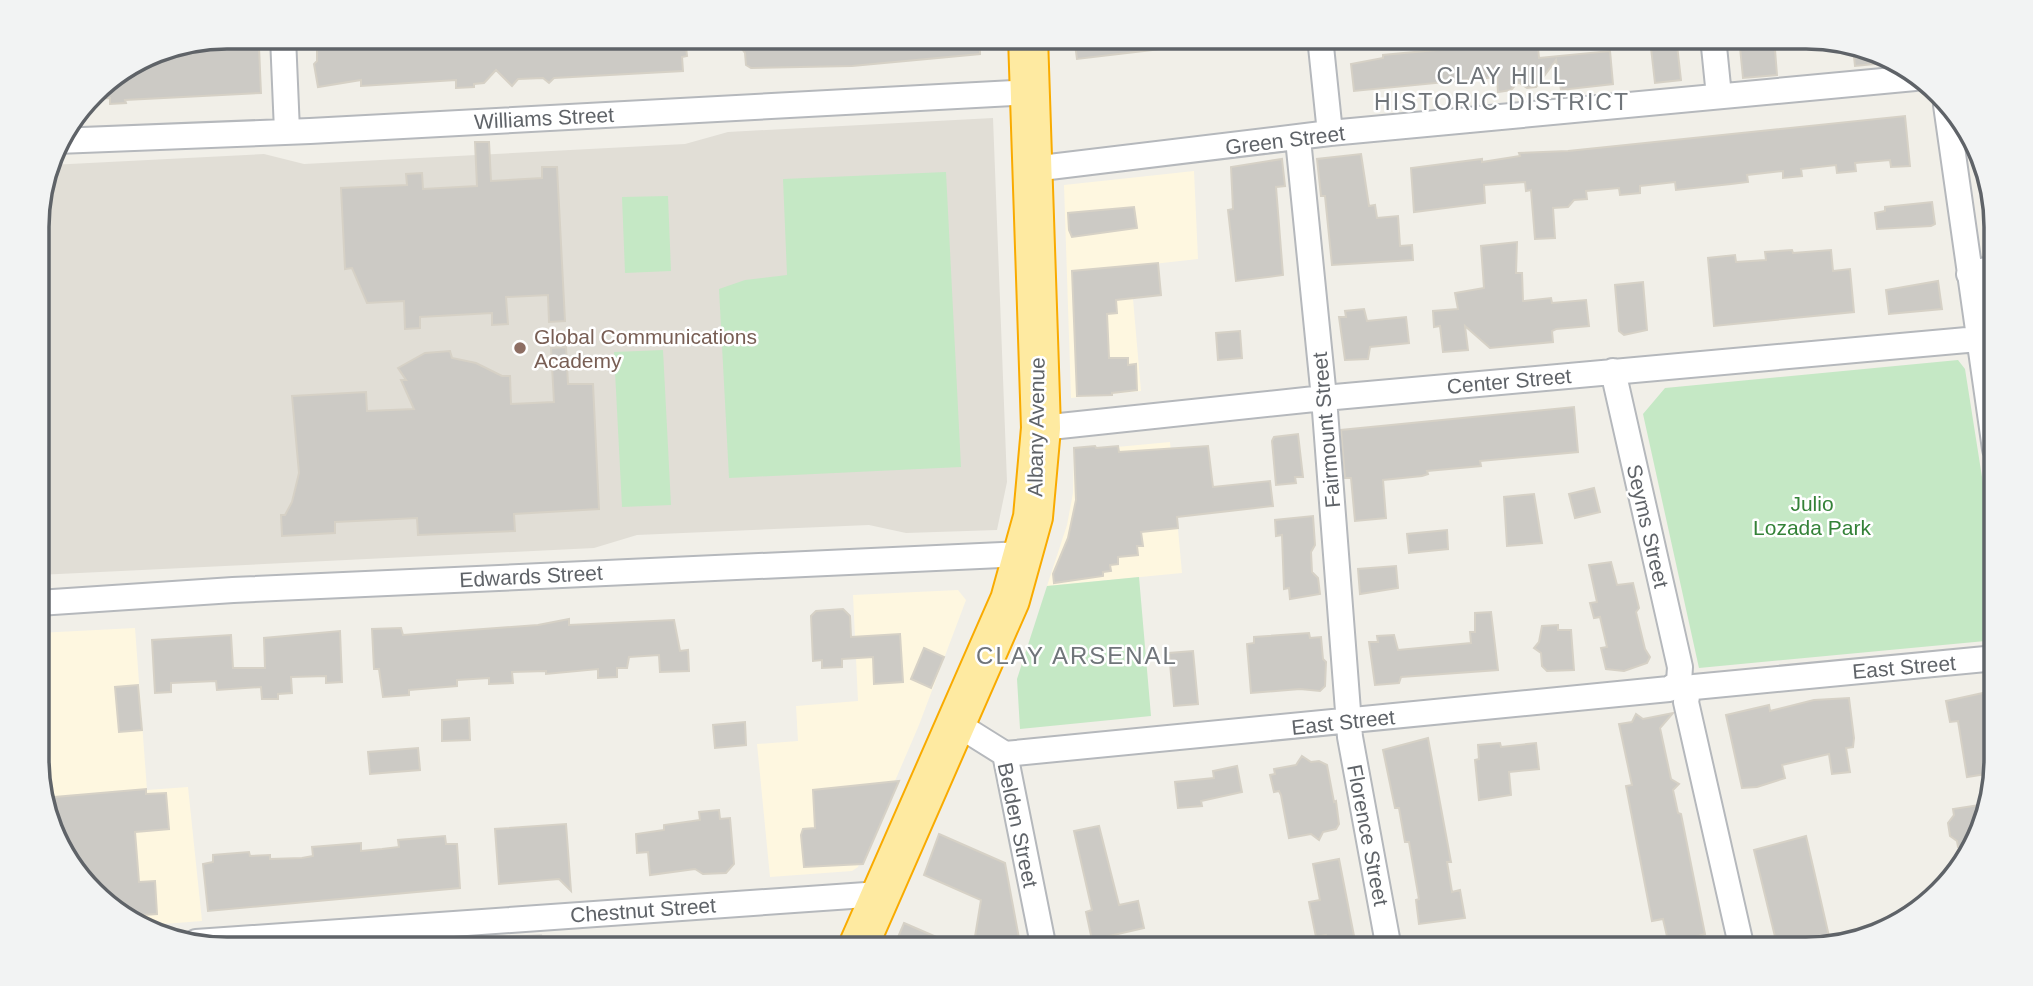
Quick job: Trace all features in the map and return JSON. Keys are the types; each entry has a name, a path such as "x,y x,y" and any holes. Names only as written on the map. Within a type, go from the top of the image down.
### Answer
{"highway":[{"name":"Albany Avenue","path":"862,937 1010,600 1024,554 1039,482 1041,428 1029,49"}],"street":[{"path":"284,49 287,131"},
{"path":"1321,49 1330,133"},
{"path":"1714,49 1720,96"},
{"name":"Green Street","path":"1033,169 1298,139 1330,133 1904,79"},
{"name":"Williams Street","path":"72,140 1031,92"},
{"path":"1949,121 1984,378"},
{"name":"Fairmount Street","path":"1298,139 1324,398 1350,721"},
{"path":"1969,274 1984,271"},
{"name":"Center Street","path":"1041,428 1324,398 1978,339"},
{"name":"Seyms Street","path":"1612,371 1739,937"},
{"name":"Edwards Street","path":"49,602 247,589 1024,554"},
{"name":"East Street","path":"1005,754 1984,659"},
{"name":"Florence Street","path":"1350,721 1350,737 1387,937"},
{"name":"Belden Street","path":"957,724 1005,754 1042,937"},
{"name":"Chestnut Street","path":"267,937 880,894"}],"shaded area":[{"name":"Global Communications Academy","path":"993,118 1007,482 997,530 906,533 869,525 637,535 594,548 49,574 49,215 61,164 264,154 304,164 685,144 728,132"},
{"path":"1194,171 1198,259 1153,264 1144,288 1144,297 1133,299 1141,391 1071,398 1064,185"},
{"path":"1170,442 1182,573 1047,586 1067,525 1073,493 1074,451"},
{"path":"958,590 966,600 919,725 858,867 852,871 770,877 757,744 798,741 796,706 858,701 853,595"},
{"path":"135,628 147,790 188,787 202,921 162,924 138,913 101,885 73,848 55,805 51,783 49,632"},
{"path":"542,934 542,937 498,937"}],"green space":[{"path":"946,172 961,467 729,478 719,289 745,280 787,275 783,179"},
{"path":"668,196 671,271 625,273 622,197"},
{"path":"663,350 671,505 622,507 614,352"},
{"name":"Julio Lozada Park","path":"1958,360 1965,369 1984,490 1984,641 1699,668 1643,414 1665,388"},
{"path":"1139,577 1151,716 1020,729 1017,679 1047,586"}],"building":[{"path":"227,49 259,49 261,93 125,100 126,103 110,104 110,98 104,98 128,79 181,55"},
{"path":"317,49 686,49 687,56 682,57 683,71 554,78 549,83 543,78 518,79 512,86 496,70 484,83 474,84 474,87 456,88 456,80 361,86 361,80 318,87 314,64 317,61"},
{"path":"742,49 980,49 980,54 852,66 751,68 746,65"},
{"path":"1076,49 1160,49 1077,59"},
{"path":"1447,49 1538,49 1539,58 1610,51 1613,84 1561,90 1556,60 1536,87 1527,88 1518,82 1511,90 1498,92 1497,77 1354,91 1351,64 1383,58 1383,55"},
{"path":"1651,49 1677,49 1681,80 1655,83"},
{"path":"1740,49 1775,49 1777,75 1743,78"},
{"path":"1854,56 1876,64 1855,66"},
{"path":"1905,116 1910,166 1891,167 1890,160 1855,163 1856,171 1837,173 1836,165 1801,169 1802,176 1783,178 1783,171 1747,175 1748,182 1676,190 1675,182 1640,186 1640,193 1620,195 1619,188 1586,191 1587,199 1574,200 1568,207 1553,208 1555,238 1535,239 1531,190 1526,191 1525,182 1484,185 1485,203 1414,212 1411,168 1482,159 1482,162 1520,156 1519,153 1568,151"},
{"path":"475,142 489,142 491,181 542,178 542,167 557,167 565,321 549,322 548,295 506,297 508,324 492,325 492,313 420,317 420,328 405,329 404,301 367,303 352,268 345,269 341,188 407,185 406,174 422,173 423,189 477,186"},
{"path":"1361,154 1369,206 1375,205 1377,218 1398,216 1400,246 1412,245 1413,260 1332,265 1325,196 1321,196 1317,159"},
{"path":"1282,159 1285,186 1276,187 1283,275 1236,281 1228,210 1233,209 1231,167"},
{"path":"1932,202 1935,224 1931,226 1877,229 1875,213 1885,211 1885,207"},
{"path":"1134,207 1137,228 1072,237 1069,230 1068,213"},
{"path":"1517,242 1516,273 1522,273 1523,301 1551,298 1552,303 1586,300 1589,326 1556,329 1552,331 1553,342 1490,348 1465,326 1468,350 1443,352 1440,326 1434,327 1433,311 1458,309 1455,293 1484,288 1481,246"},
{"path":"1792,250 1793,253 1831,250 1833,271 1850,269 1854,312 1714,326 1708,258 1735,255 1736,262 1766,260 1765,252"},
{"path":"1158,263 1161,295 1116,300 1117,313 1107,314 1109,358 1128,358 1128,365 1136,364 1137,390 1112,395 1077,396 1072,271"},
{"path":"1938,281 1942,309 1889,314 1886,290"},
{"path":"1643,282 1647,330 1624,335 1619,331 1615,285"},
{"path":"1364,309 1367,321 1406,317 1409,343 1370,347 1368,359 1345,360 1339,317 1346,317 1345,311"},
{"path":"1240,331 1242,358 1218,360 1216,333"},
{"path":"566,347 568,384 593,384 599,509 514,514 515,531 418,535 417,518 335,522 335,533 282,536 281,515 285,515 292,502 299,473 292,396 366,392 367,411 414,409 401,380 406,380 398,368 425,353 450,351 452,358 476,363 502,376 510,376 511,404 554,402 551,348"},
{"path":"1574,407 1578,452 1480,461 1481,466 1427,471 1428,474 1422,476 1383,480 1386,518 1355,521 1351,478 1345,478 1341,430"},
{"path":"1298,434 1303,477 1295,477 1296,483 1276,485 1272,441 1274,437"},
{"path":"1118,446 1119,452 1208,446 1213,487 1270,481 1273,506 1177,517 1178,528 1141,532 1143,546 1137,546 1138,555 1118,557 1118,564 1110,565 1111,571 1103,572 1103,576 1054,583 1053,574 1068,538 1076,500 1074,448"},
{"path":"1594,488 1600,512 1575,518 1569,494"},
{"path":"1534,494 1542,543 1507,546 1504,497"},
{"path":"1313,516 1315,545 1311,552 1312,572 1318,578 1320,594 1290,599 1289,588 1284,589 1282,535 1276,536 1275,520"},
{"path":"1447,530 1448,549 1409,553 1407,534"},
{"path":"1611,562 1617,585 1633,583 1639,608 1636,612 1645,649 1650,657 1647,663 1624,671 1606,669 1601,648 1607,647 1600,617 1594,618 1590,603 1597,602 1589,565"},
{"path":"1396,566 1398,588 1360,594 1358,569"},
{"path":"843,609 850,616 851,637 900,634 903,682 874,684 873,657 842,659 842,667 822,668 822,660 813,661 811,616 816,611"},
{"path":"1491,612 1498,670 1401,677 1399,683 1375,685 1369,642 1378,642 1377,636 1394,635 1398,650 1471,643 1470,632 1475,632 1475,613"},
{"path":"569,619 569,625 674,620 680,651 688,650 689,671 660,672 659,655 629,657 627,668 617,668 617,677 598,678 598,669 546,674 546,671 512,672 513,683 489,684 489,678 457,680 457,686 409,690 409,695 383,697 379,669 374,669 372,629 401,628 403,635 538,625"},
{"path":"1558,625 1558,630 1571,630 1574,670 1547,671 1542,666 1541,653 1534,648 1539,642 1542,626"},
{"path":"340,631 342,682 326,683 326,676 291,677 292,693 278,694 278,699 262,699 261,687 217,690 216,681 171,683 171,692 155,693 152,640 231,635 233,668 265,668 264,638"},
{"path":"1309,633 1310,638 1321,637 1323,659 1326,662 1325,686 1320,691 1300,689 1251,693 1247,644 1254,643 1254,637"},
{"path":"924,648 944,657 931,688 911,679"},
{"path":"1193,651 1198,704 1174,706 1169,653"},
{"path":"138,685 142,730 119,732 115,687"},
{"path":"1984,693 1984,774 1967,777 1958,721 1950,722 1946,701"},
{"path":"1849,698 1854,738 1853,747 1846,748 1850,772 1832,774 1829,754 1782,765 1785,778 1757,787 1742,788 1726,715 1769,705 1770,711 1814,700"},
{"path":"1673,713 1660,728 1671,779 1679,784 1673,790 1678,813 1681,814 1705,934 1695,937 1667,937 1663,919 1652,921 1626,786 1632,785 1619,724 1632,722 1636,714 1643,719"},
{"path":"469,718 470,740 442,741 442,720"},
{"path":"745,722 746,745 715,748 713,725"},
{"path":"1428,738 1451,862 1447,862 1452,892 1460,890 1465,918 1419,924 1416,900 1419,899 1409,842 1405,842 1399,808 1395,808 1383,750"},
{"path":"1500,743 1501,747 1536,743 1539,769 1509,772 1511,795 1479,800 1475,760 1479,759 1478,745"},
{"path":"418,748 420,770 370,774 368,752"},
{"path":"1302,756 1311,762 1319,761 1327,765 1334,802 1336,801 1339,824 1336,829 1323,832 1319,840 1311,834 1289,838 1281,795 1279,791 1274,792 1270,775 1275,774 1274,769 1296,765"},
{"path":"1237,766 1242,792 1201,801 1202,806 1178,808 1175,782 1214,778 1213,771"},
{"path":"899,781 863,864 804,867 801,835 803,829 815,828 813,790"},
{"path":"146,789 146,794 166,793 169,829 135,832 139,882 155,881 157,914 138,913 118,900 86,868 63,827 55,797"},
{"path":"1978,805 1961,846 1958,847 1957,841 1950,836 1948,823 1954,815 1953,809"},
{"path":"719,810 720,819 730,818 734,864 726,873 703,874 695,869 650,875 648,852 637,853 636,834 664,830 664,825 700,820 699,812"},
{"path":"566,824 571,891 559,879 499,884 495,829"},
{"path":"1099,826 1119,905 1138,901 1144,928 1105,937 1091,937 1086,912 1092,910 1074,831"},
{"path":"939,834 1005,863 1019,937 975,937 981,900 924,875"},
{"path":"445,836 446,844 457,844 460,888 208,911 203,864 213,862 213,855 249,852 250,856 270,855 270,859 302,858 313,856 312,847 361,843 361,851 399,847 398,840"},
{"path":"1806,836 1829,936 1775,937 1754,850"},
{"path":"1339,859 1354,937 1316,937 1309,902 1320,900 1313,864"},
{"path":"904,923 936,937 898,937"}],"place":[{"name":"Global Communications Academy","path":"520,348"}],"district":[{"name":"CLAY HILL HISTORIC DISTRICT","path":"1502,89"},
{"name":"CLAY ARSENAL","path":"1077,655"}]}
